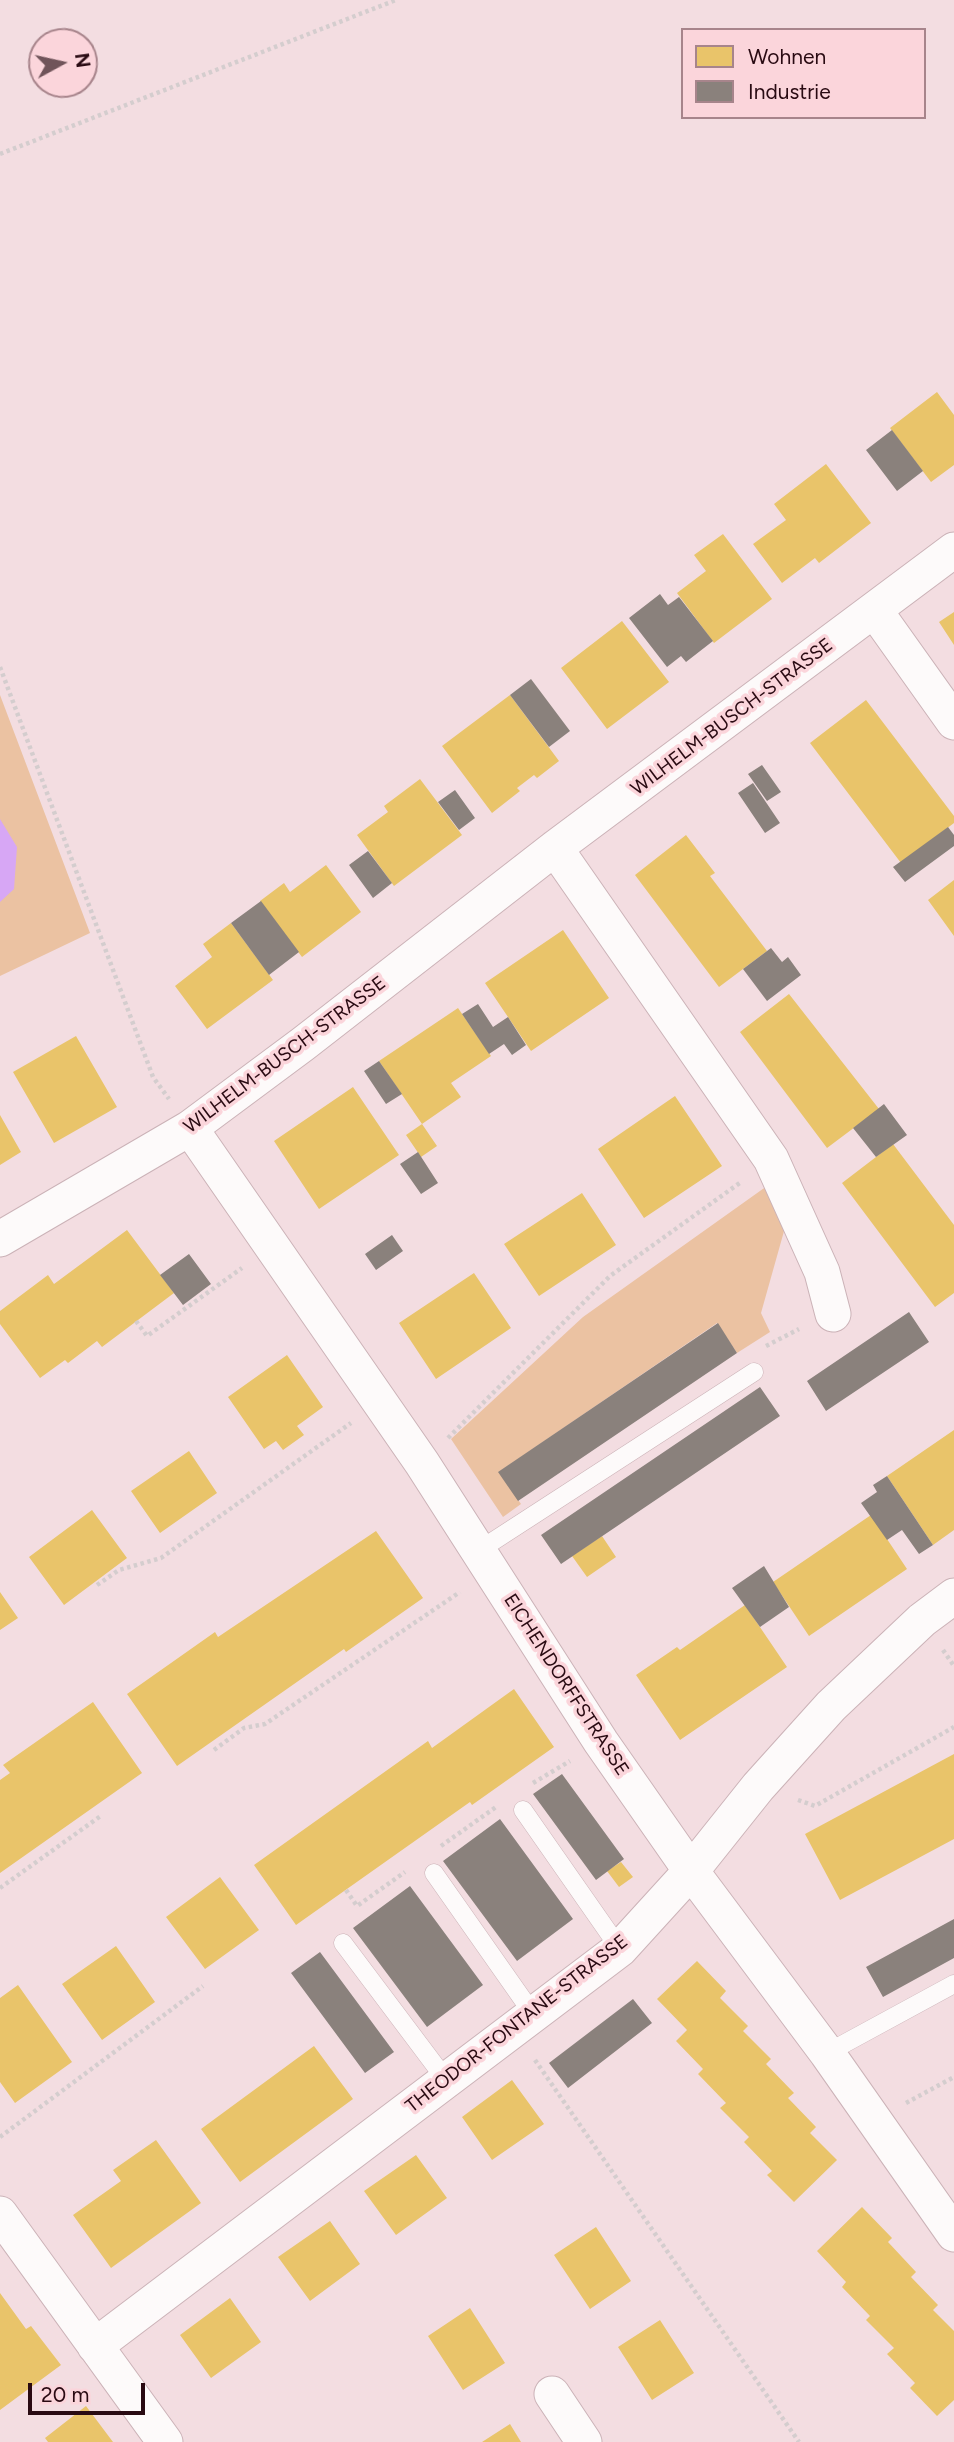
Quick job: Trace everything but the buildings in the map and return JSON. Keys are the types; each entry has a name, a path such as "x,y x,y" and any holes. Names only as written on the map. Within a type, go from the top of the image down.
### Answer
{"street":[{"name":"WILHELM-BUSCH-STRASSE","path":"0,1239 190,1128 303,1044 555,848 954,550"},
{"path":"875,611 954,722"},
{"path":"555,848 771,1159 822,1272 834,1314"},
{"name":"EICHENDORFFSTRASSE","path":"190,1128 422,1463 601,1742 691,1871 827,2053 954,2234"},
{"name":"THEODOR-FONTANE-STRASSE","path":"95,2346 620,1949 691,1871 758,1787 831,1706 922,1620 954,1596"},
{"path":"0,2214 165,2442"},
{"path":"552,2394 584,2442"}],"lane":[{"path":"485,1561 754,1372"},
{"path":"523,1810 620,1949"},
{"path":"434,1873 524,2021"},
{"path":"344,1943 446,2080"},
{"path":"827,2053 954,1984"}],"path":[{"path":"0,154 396,0"},
{"path":"0,667 153,1077 190,1128"},
{"path":"422,1463 610,1276 771,1159"},
{"path":"136,1321 147,1336 272,1247"},
{"path":"97,1585 119,1570 161,1558 380,1402"},
{"path":"214,1750 244,1728 265,1724 485,1561"},
{"path":"758,1787 815,1806 954,1727"},
{"path":"524,1788 601,1742"},
{"path":"435,1851 502,1803"},
{"path":"0,1888 103,1815"},
{"path":"346,1890 358,1906 413,1866"},
{"path":"0,2137 203,1986"},
{"path":"524,2021 799,2442"},
{"path":"875,2120 954,2077"}],"shaded area":[{"path":"0,695 90,933 0,976"},
{"path":"0,819 17,847 14,889 0,902"},
{"path":"767,1186 788,1217 761,1313 770,1332 737,1353 717,1323 499,1472 521,1504 503,1517 451,1439 583,1317"}]}
